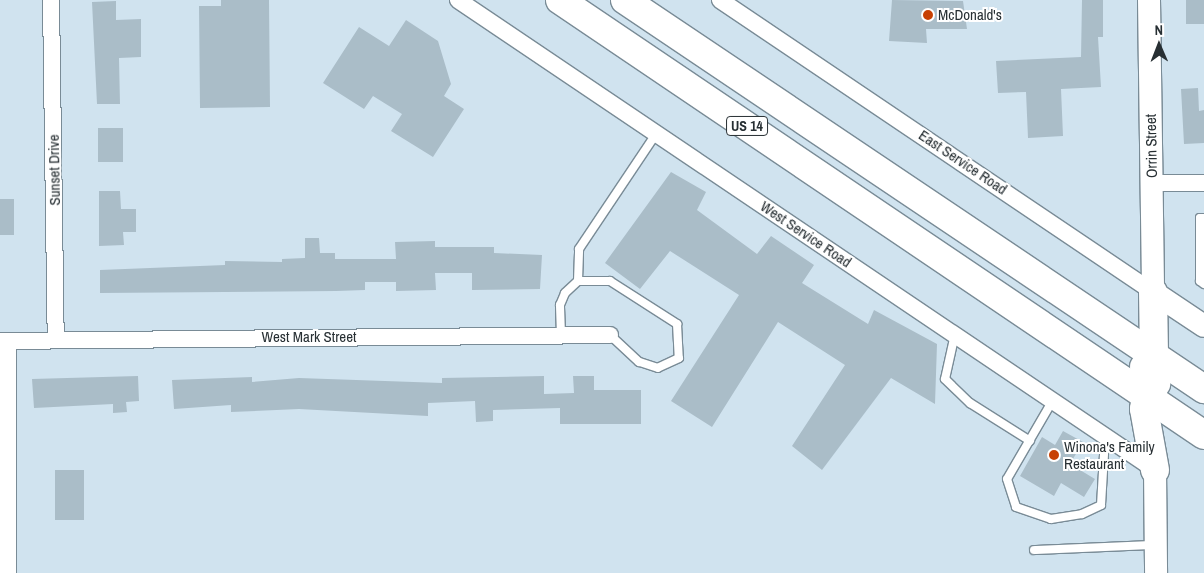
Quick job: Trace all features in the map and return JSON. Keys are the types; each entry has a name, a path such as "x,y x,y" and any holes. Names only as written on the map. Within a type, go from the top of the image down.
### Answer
{"highway":[{"name":"US 14","path":"560,0 1201,433"},
{"name":"US 14","path":"625,0 1202,388"},
{"path":"716,105 726,94 742,90 770,97"},
{"path":"1092,314 1134,319 1153,292"},
{"path":"1101,365 1139,369 1154,355 1153,292"},
{"path":"1155,470 1144,421 1146,396 1162,381 1202,388"},
{"path":"1155,470 1159,452 1171,435 1187,429 1201,433"}],"street":[{"name":"Sunset Drive","path":"51,0 56,339"},
{"name":"West Service Road","path":"458,0 1155,470"},
{"name":"East Service Road","path":"720,0 1204,326"},
{"name":"Orrin Street","path":"1149,0 1153,292"},
{"path":"1151,183 1204,183"},
{"name":"West Mark Street","path":"4,341 610,335"},
{"path":"4,341 8,573"},
{"path":"1155,470 1156,573"}],"lane":[{"path":"561,335 560,305 578,281 579,249 656,134"},
{"path":"1204,218 1200,218 1200,281 1204,284"},
{"path":"578,281 610,281 677,324 679,358 658,368 638,362 610,335"},
{"path":"955,334 945,379 970,403 1030,441"},
{"path":"1053,400 1007,479 1007,491 1016,507 1050,519 1082,514 1101,505 1106,436"},
{"path":"1034,550 1156,545"}],"building":[{"path":"221,0 269,0 270,107 200,108 199,6 221,6"},
{"name":"McDonald's","path":"892,0 963,1 967,29 926,29 927,43 889,41"},
{"path":"1082,0 1103,0 1103,37 1098,37 1101,87 1061,89 1063,136 1028,138 1026,92 998,93 996,61 1081,57"},
{"path":"1186,0 1204,0 1204,24 1186,24"},
{"path":"116,1 116,20 141,19 141,57 119,58 120,104 97,104 92,2"},
{"path":"406,20 438,41 451,84 444,96 464,109 433,157 391,131 402,114 373,96 364,109 323,83 359,27 389,46"},
{"path":"1198,88 1199,111 1204,110 1204,143 1184,144 1181,89"},
{"path":"98,128 123,128 123,162 98,162"},
{"path":"671,172 706,192 697,210 757,254 771,236 814,265 802,283 868,324 874,310 937,344 935,404 891,378 822,470 792,446 845,365 778,322 712,427 671,401 739,295 670,251 640,289 605,263"},
{"path":"99,191 120,191 121,209 136,209 136,232 123,232 124,245 99,246"},
{"path":"0,199 14,199 14,235 0,235"},
{"path":"305,238 319,238 320,253 335,253 335,259 396,259 395,242 435,241 435,247 494,247 494,253 542,255 540,289 472,290 472,273 435,273 436,290 396,291 396,282 365,282 365,290 100,293 100,270 225,265 225,261 282,262 282,259 305,258"},
{"path":"138,376 139,401 126,402 127,412 113,413 113,404 34,408 32,379"},
{"path":"544,376 544,394 574,393 573,376 594,376 594,390 641,390 641,424 560,424 560,408 493,410 493,421 476,422 475,401 428,403 428,416 299,409 231,412 231,405 174,409 172,380 252,377 252,382 299,378 442,383 442,378"},
{"name":"Winona's Family Restaurant","path":"1063,431 1083,442 1070,464 1095,479 1084,497 1061,483 1054,496 1020,476 1042,437 1055,445"},
{"path":"55,470 84,470 84,520 55,520"}],"place":[{"name":"McDonald's","path":"928,15"},
{"name":"Winona's Family Restaurant","path":"1054,455"}]}
